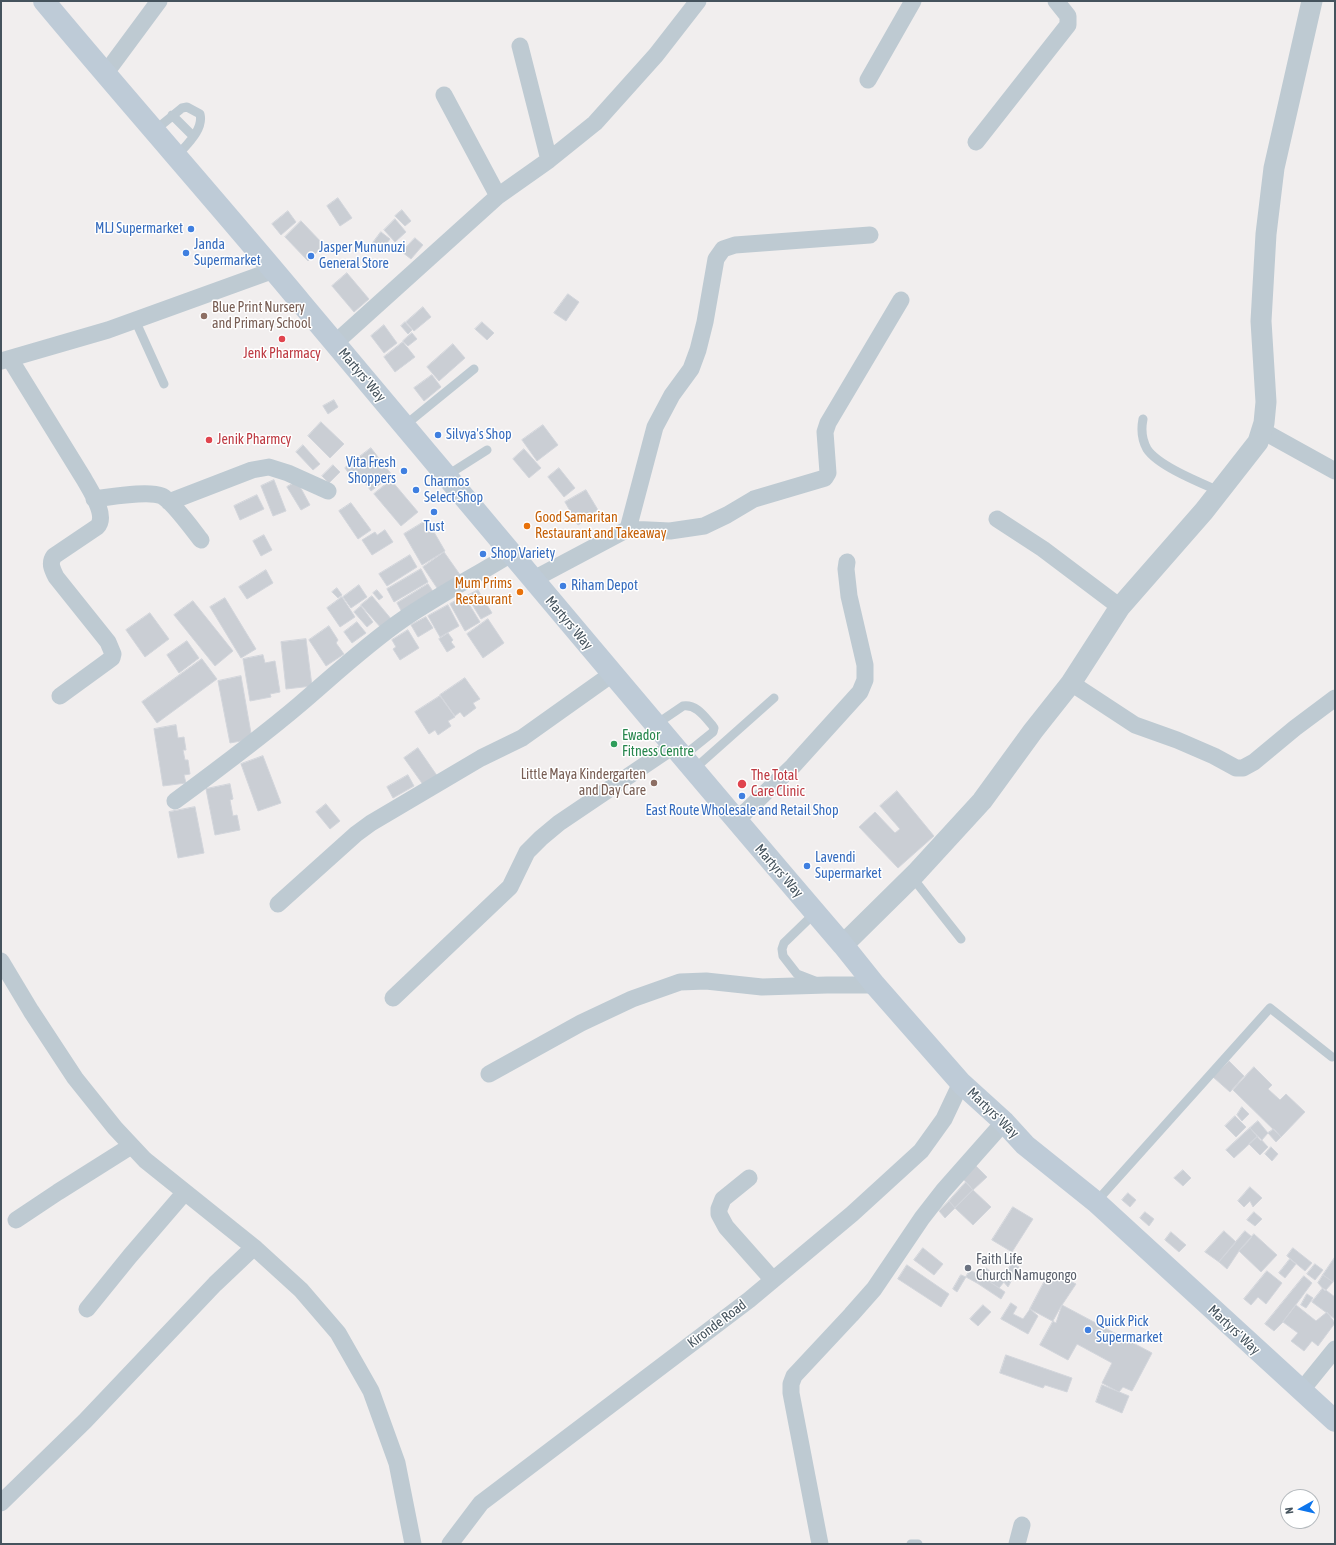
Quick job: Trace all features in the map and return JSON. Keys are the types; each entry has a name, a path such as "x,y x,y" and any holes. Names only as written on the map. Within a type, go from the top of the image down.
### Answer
{"main road":[{"name":"Martyrs' Way","path":"44,1 274,270 532,580 736,821 843,945 875,985 961,1083 1004,1122 1025,1145 1096,1202 1335,1421"}],"street":[{"path":"105,74 159,1"},
{"path":"335,343 498,196 549,160 595,123 656,55 698,1"},
{"path":"868,80 913,1"},
{"path":"976,142 1068,25 1068,16 1056,1"},
{"path":"843,945 912,878 982,801 1070,683 1120,607 1219,491 1258,442 1264,423 1266,402 1261,321 1266,234 1274,168 1312,1"},
{"path":"520,46 549,160"},
{"path":"444,95 498,196"},
{"path":"628,529 655,427 672,395 691,369 698,350 705,322 716,259 724,249 735,244 870,235"},
{"path":"60,696 112,658 113,654 108,642 56,577 51,565 51,560 54,556 101,524 99,510 94,499 5,360 108,330 274,270"},
{"path":"532,580 628,529 670,531 704,526 727,515 754,499 825,478 828,473 825,432 828,423 901,300"},
{"path":"1262,430 1335,471"},
{"path":"169,502 252,470 269,467 288,473 328,491"},
{"path":"94,499 150,493 162,496 169,502 201,540"},
{"path":"997,519 1043,549 1120,607"},
{"path":"175,802 245,749 401,621 423,606 511,554"},
{"path":"736,821 793,766 860,692 865,680 865,666 849,596 846,569 847,562"},
{"path":"278,904 356,834 371,823 481,758 522,738 612,674"},
{"path":"1070,683 1135,725 1178,740 1214,756 1236,768 1243,768 1254,762 1295,728 1334,702"},
{"path":"393,998 510,887 527,852 559,823 683,758"},
{"path":"1,961 75,1078 131,1146 145,1160 254,1247 301,1290 338,1333 371,1391 397,1463 413,1544"},
{"path":"489,1074 581,1023 632,999 680,982 706,981 762,987 875,985"},
{"name":"Kironde Road","path":"450,1544 481,1504 749,1300 852,1214 921,1151 944,1119 961,1083"},
{"path":"820,1544 791,1393 791,1384 794,1376 874,1289 922,1218 943,1191 1004,1122"},
{"path":"16,1220 131,1146"},
{"path":"749,1178 723,1199 719,1208 719,1214 726,1227 773,1280"},
{"path":"88,1309 184,1192"},
{"path":"1,1504 85,1421 215,1284 254,1247"},
{"path":"1301,1391 1335,1349"},
{"path":"1017,1544 1022,1525"}],"lane":[{"path":"154,131 182,108 187,107 200,114 201,120 199,129 176,157"},
{"path":"172,115 193,136"},
{"path":"135,320 164,384"},
{"path":"404,426 474,369"},
{"path":"1143,419 1141,429 1147,449 1152,454 1164,463 1190,478 1219,491"},
{"path":"446,476 487,450"},
{"path":"683,758 774,698"},
{"path":"655,725 683,706 688,705 694,707 712,725 714,728 713,732 683,758"},
{"path":"912,878 961,939"},
{"path":"815,913 784,943 782,949 783,956 797,974 827,985"},
{"path":"1096,1202 1270,1008 1332,1057"},
{"path":"911,1544 918,1544"}],"building":[{"path":"338,198 352,218 340,226 327,206"},
{"path":"402,210 411,221 405,226 395,216"},
{"path":"288,211 296,222 281,235 272,224"},
{"path":"395,219 406,232 395,242 384,230"},
{"path":"301,221 324,245 308,261 285,237"},
{"path":"381,232 390,239 381,251 372,244"},
{"path":"415,238 423,245 411,259 402,252"},
{"path":"347,273 369,299 354,312 332,286"},
{"path":"568,294 579,302 566,321 554,313"},
{"path":"423,307 431,317 414,331 406,322"},
{"path":"405,322 412,330 408,334 401,326"},
{"path":"482,322 494,333 487,340 475,329"},
{"path":"384,325 397,343 384,353 371,336"},
{"path":"412,333 417,339 408,346 403,341"},
{"path":"403,342 415,357 395,372 384,357"},
{"path":"453,344 465,358 439,381 427,367"},
{"path":"432,375 441,387 424,401 414,388"},
{"path":"334,400 338,407 328,414 323,406"},
{"path":"321,422 344,444 330,458 308,436"},
{"path":"543,425 558,445 537,461 522,440"},
{"path":"303,445 320,464 313,470 296,452"},
{"path":"371,448 392,475 371,491 358,473 352,478 345,468"},
{"path":"524,449 541,468 529,478 513,459"},
{"path":"333,465 340,472 329,483 322,476"},
{"path":"559,468 575,488 564,497 548,477"},
{"path":"274,480 286,511 273,516 261,486"},
{"path":"391,480 418,512 401,526 374,494"},
{"path":"297,481 310,505 301,510 287,487"},
{"path":"586,490 598,510 588,516 590,518 578,525 565,502"},
{"path":"257,495 264,509 240,520 234,506"},
{"path":"351,503 371,530 358,539 339,511"},
{"path":"427,520 445,551 422,565 404,534"},
{"path":"385,530 393,542 372,555 362,540 375,532 377,535"},
{"path":"264,535 272,550 261,556 253,541"},
{"path":"444,552 463,579 441,594 423,567"},
{"path":"410,555 417,567 387,586 379,574"},
{"path":"421,569 428,582 394,602 387,589"},
{"path":"266,570 273,583 247,599 239,587"},
{"path":"428,584 436,596 404,616 397,603"},
{"path":"359,585 367,597 351,608 343,597"},
{"path":"337,588 342,595 338,598 332,592"},
{"path":"377,590 383,597 379,600 373,593"},
{"path":"478,590 492,613 481,619 467,596"},
{"path":"372,596 392,620 382,629 361,605"},
{"path":"464,596 480,622 465,631 450,604"},
{"path":"342,597 355,617 340,627 327,608"},
{"path":"225,598 256,649 241,658 210,607"},
{"path":"193,601 233,651 215,666 174,615"},
{"path":"448,605 459,626 440,637 428,616"},
{"path":"361,606 373,622 367,627 354,612"},
{"path":"150,613 169,639 145,657 126,630"},
{"path":"426,617 433,628 418,637 411,625"},
{"path":"488,619 504,643 483,658 467,634"},
{"path":"357,622 366,633 352,643 344,632"},
{"path":"329,626 338,640 336,643 344,654 326,666 309,640"},
{"path":"408,630 419,648 400,660 393,649 396,647 392,640"},
{"path":"448,633 453,640 451,642 455,647 447,652 439,639"},
{"path":"306,639 312,686 286,689 281,642"},
{"path":"187,641 199,658 179,673 167,655"},
{"path":"263,655 265,663 275,661 280,692 270,694 271,697 250,701 243,659"},
{"path":"202,659 217,679 157,723 142,702"},
{"path":"241,676 252,739 230,743 218,681"},
{"path":"465,678 480,699 473,703 476,708 464,717 460,712 455,716 440,695"},
{"path":"440,696 455,717 448,721 451,726 438,735 435,730 429,734 415,712"},
{"path":"176,725 178,738 184,737 186,750 183,750 185,760 188,760 190,774 184,775 186,783 163,786 154,729"},
{"path":"418,748 438,777 424,786 404,758"},
{"path":"263,756 281,803 258,811 241,764"},
{"path":"408,775 414,786 393,798 387,787"},
{"path":"230,784 233,799 230,800 233,816 237,815 240,830 215,835 206,789"},
{"path":"897,791 934,836 898,868 859,827 875,812 895,833 900,829 880,806"},
{"path":"326,804 340,821 330,829 316,812"},
{"path":"195,807 204,853 178,858 169,812"},
{"path":"1229,1061 1244,1076 1230,1092 1213,1077"},
{"path":"1254,1067 1272,1085 1268,1089 1280,1100 1286,1094 1305,1112 1281,1137 1233,1090"},
{"path":"1242,1107 1249,1114 1242,1121 1237,1115"},
{"path":"1235,1116 1246,1127 1236,1137 1225,1126"},
{"path":"1258,1121 1268,1133 1261,1141 1250,1128"},
{"path":"1250,1128 1258,1136 1234,1158 1226,1150"},
{"path":"1274,1129 1281,1137 1276,1142 1268,1133"},
{"path":"1258,1136 1268,1147 1260,1155 1249,1144"},
{"path":"1271,1147 1278,1154 1272,1161 1265,1154"},
{"path":"976,1166 987,1177 973,1190 963,1179"},
{"path":"1183,1170 1191,1178 1183,1186 1174,1178"},
{"path":"966,1182 973,1190 955,1208 949,1201"},
{"path":"1250,1187 1262,1198 1253,1207 1250,1201 1244,1207 1238,1201"},
{"path":"973,1190 991,1207 973,1225 955,1208"},
{"path":"1128,1193 1136,1200 1130,1207 1122,1200"},
{"path":"949,1201 955,1208 945,1218 939,1211"},
{"path":"1013,1207 1033,1219 1012,1252 992,1240"},
{"path":"1145,1212 1154,1219 1149,1226 1140,1218"},
{"path":"1254,1212 1262,1219 1255,1226 1247,1220"},
{"path":"1224,1231 1236,1242 1219,1262 1205,1252"},
{"path":"1245,1231 1252,1237 1239,1251 1227,1269 1219,1262"},
{"path":"1171,1232 1186,1245 1179,1252 1165,1240"},
{"path":"1254,1234 1277,1255 1261,1272 1239,1251"},
{"path":"923,1248 943,1264 934,1275 914,1260"},
{"path":"1293,1248 1312,1263 1305,1271 1287,1256"},
{"path":"1335,1257 1335,1278 1333,1282 1323,1275"},
{"path":"1290,1259 1296,1264 1285,1278 1279,1273"},
{"path":"1012,1263 1019,1267 1008,1287 1002,1280"},
{"path":"1315,1264 1323,1270 1315,1280 1307,1274"},
{"path":"907,1265 949,1294 941,1307 898,1279"},
{"path":"986,1268 1004,1282 999,1288 981,1276"},
{"path":"970,1270 981,1276 977,1283 966,1277"},
{"path":"1050,1271 1076,1284 1062,1305 1056,1323 1030,1309"},
{"path":"1267,1271 1282,1283 1266,1304 1258,1297 1251,1305 1244,1299"},
{"path":"961,1275 966,1277 957,1292 953,1289"},
{"path":"1323,1275 1333,1282 1325,1291 1318,1283"},
{"path":"981,1276 1005,1292 1001,1299 977,1283"},
{"path":"1304,1276 1312,1283 1283,1322 1274,1331 1265,1324"},
{"path":"1323,1288 1335,1297 1335,1319 1312,1302"},
{"path":"1307,1294 1313,1298 1306,1308 1301,1305"},
{"path":"1011,1303 1017,1307 1013,1314 1023,1319 1030,1309 1038,1316 1028,1334 1001,1319"},
{"path":"983,1305 991,1312 978,1326 970,1319"},
{"path":"1062,1305 1152,1353 1132,1391 1123,1387 1119,1392 1102,1383 1112,1363 1077,1344 1068,1360 1040,1345"},
{"path":"1296,1305 1316,1321 1327,1312 1335,1323 1318,1346 1312,1341 1304,1351 1291,1341 1298,1333 1283,1322"},
{"path":"1006,1355 1072,1378 1067,1392 1045,1385 1043,1388 1000,1373"},
{"path":"1102,1385 1129,1396 1122,1413 1096,1402"}],"place":[{"name":"MLJ Supermarket","path":"191,229"},
{"name":"Janda Supermarket","path":"186,253"},
{"name":"Jasper Mununuzi General Store","path":"311,256"},
{"name":"Blue Print Nursery and Primary School","path":"204,316"},
{"name":"Jenk Pharmacy","path":"282,339"},
{"name":"Silvya's Shop","path":"438,435"},
{"name":"Jenik Pharmcy","path":"209,440"},
{"name":"Vita Fresh Shoppers","path":"404,471"},
{"name":"Charmos Select Shop","path":"416,490"},
{"name":"Tust","path":"434,512"},
{"name":"Good Samaritan Restaurant and Takeaway","path":"527,526"},
{"name":"Shop Variety","path":"483,554"},
{"name":"Riham Depot","path":"563,586"},
{"name":"Mum Prims Restaurant","path":"520,592"},
{"name":"Ewador Fitness Centre","path":"614,744"},
{"name":"Little Maya Kindergarten and Day Care","path":"654,783"},
{"name":"The Total Care Clinic","path":"742,784"},
{"name":"East Route Wholesale and Retail Shop","path":"742,796"},
{"name":"Lavendi Supermarket","path":"807,866"},
{"name":"Faith Life Church Namugongo","path":"968,1268"},
{"name":"Quick Pick Supermarket","path":"1088,1330"}]}
